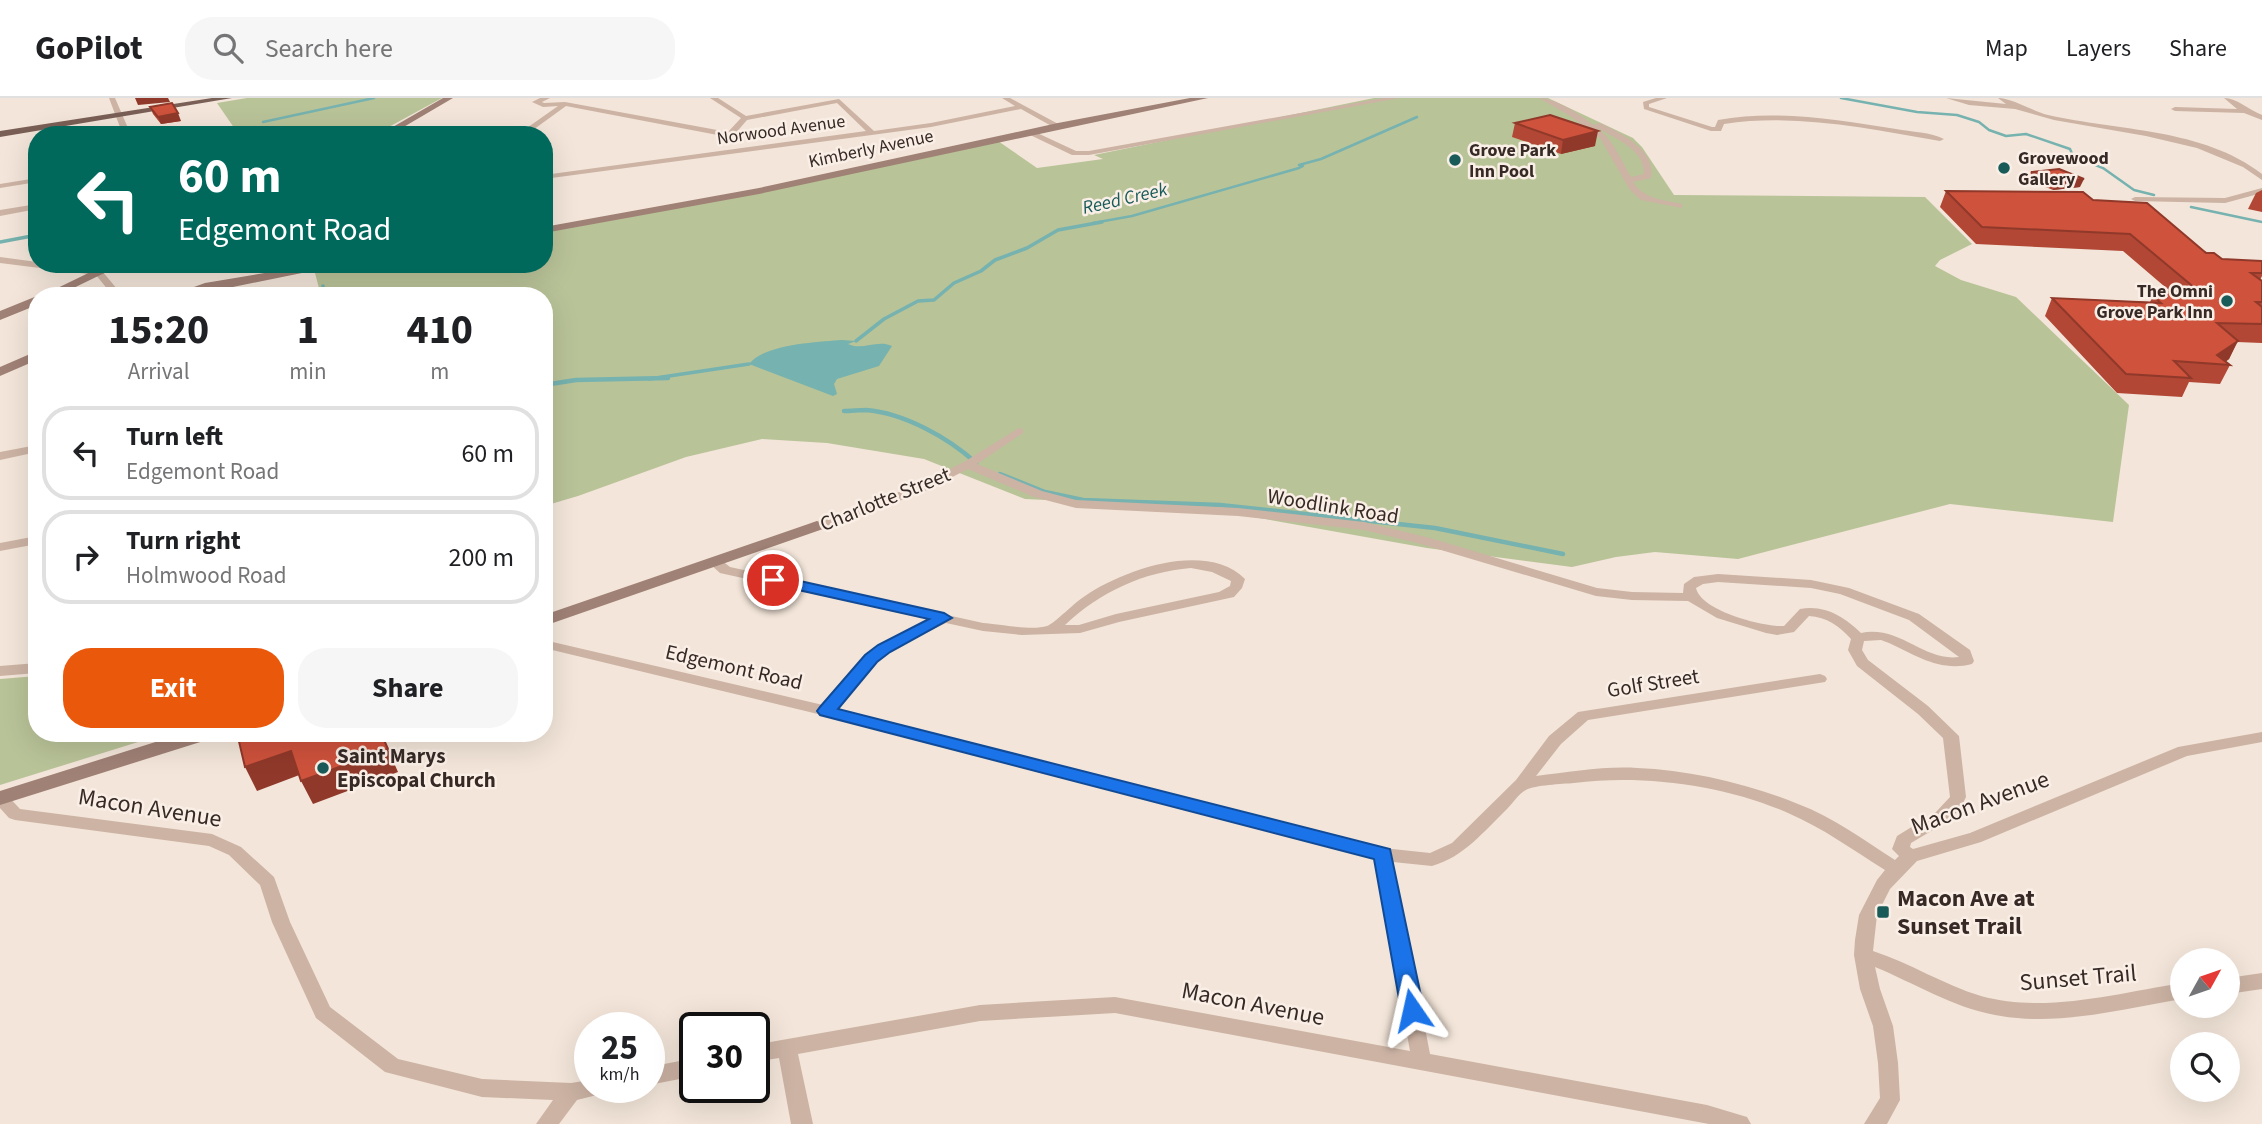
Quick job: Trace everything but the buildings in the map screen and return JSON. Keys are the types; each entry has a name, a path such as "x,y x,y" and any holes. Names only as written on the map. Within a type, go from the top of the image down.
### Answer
{"main road":[{"path":"48,126 221,98"},
{"path":"0,134 28,129"}],"street":[{"path":"112,98 124,126"},
{"path":"399,126 449,98"},
{"path":"547,98 535,102 543,105 565,101 730,135 743,151"},
{"path":"713,98 746,118"},
{"path":"1005,98 1058,126"},
{"name":"Kimberly Avenue","path":"553,228 759,191 1058,126 1204,98"},
{"path":"1030,133 1075,153 1089,153 1396,98"},
{"path":"1542,98 1576,117 1603,137 1634,190 1644,198 1679,206"},
{"path":"1664,98 1651,99 1646,103 1646,108 1711,129 1718,129 1721,122 1731,119 1781,118 1940,139"},
{"path":"1949,98 1969,103 2018,107"},
{"path":"2001,98 2018,107 2056,119 2200,147 2235,158 2262,178"},
{"path":"2227,98 2245,111 2262,118"},
{"path":"533,126 565,101"},
{"path":"730,135 746,118 839,101 872,133"},
{"path":"793,103 802,107"},
{"name":"Norwood Avenue","path":"553,176 931,125 1021,107"},
{"path":"2175,109 2245,111"},
{"path":"1576,117 1605,128 1633,145 1650,173 1642,178 1629,180"},
{"path":"0,186 28,181"},
{"path":"2135,199 2225,201 2262,190"},
{"path":"0,213 28,208"},
{"path":"0,260 28,264"},
{"path":"67,287 99,273 111,287"},
{"path":"205,287 287,273"},
{"path":"0,316 28,304"},
{"path":"0,372 28,359"},
{"name":"Charlotte Street","path":"553,618 716,563 917,490 968,465 1019,431"},
{"path":"0,456 28,450"},
{"name":"Woodlink Road","path":"968,465 1038,495 1076,505 1238,512 1364,526 1425,541 1596,592 1632,596 1692,597"},
{"path":"0,547 28,542"},
{"path":"716,563 724,570 983,627 1052,630 1080,629 1115,618 1232,592 1238,586 1238,579 1228,572 1194,564 1166,565 1123,581 1084,600 1052,630"},
{"path":"1858,638 1843,622 1823,612 1805,612 1798,624 1786,630 1768,629 1709,611 1692,597 1689,587 1699,580 1717,578 1811,584 1844,591 1914,617 1965,653 1967,661 1948,663 1887,637 1866,634 1858,638 1855,650 1862,663 1923,710 1951,736 1958,797 1956,804 1945,815 1903,840 1901,849 1911,856"},
{"path":"826,711 871,658 884,648 944,618"},
{"name":"Edgemont Road","path":"553,646 826,711 1383,854 1432,860 1458,847 1522,784"},
{"path":"0,671 28,669"},
{"name":"Golf Street","path":"1522,784 1555,740 1583,716 1820,679"},
{"name":"Macon Avenue","path":"1875,1124 1890,1100 1888,1063 1883,1026 1870,989 1863,955 1868,915 1883,885 1896,869 1911,856 1975,838 2183,751 2262,737"},
{"path":"0,798 177,742"},
{"path":"1522,784 1636,773 1677,777 1744,792 1793,808 1896,869"},
{"name":"Macon Avenue","path":"0,798 15,814 212,841 235,851 268,882 281,922 323,1012 392,1066 482,1088 574,1092"},
{"path":"1383,854 1422,1063"},
{"name":"Sunset Trail","path":"1863,955 1891,964 1955,995 1995,1007 2040,1010 2170,993"},
{"path":"2240,984 2262,981"},
{"name":"Macon Avenue","path":"770,1052 980,1013 1115,1005 1707,1114 1740,1124"},
{"path":"787,1048 802,1124"},
{"path":"547,1124 571,1093"}],"green space":[{"path":"247,98 442,98 391,126 233,126 217,103"},
{"path":"1374,98 1548,98 1633,138 1674,195 1925,197 1972,244 1940,260 1935,266 1961,280 2016,297 2129,405 2113,522 1950,504 1738,559 1655,552 1572,567 1427,548 1197,507 1025,499 924,459 827,443 762,439 686,457 553,503 553,287 319,287 315,273 553,273 553,230 998,141 1037,168 1103,159 1094,155"},
{"path":"28,677 28,742 138,742 0,785 0,679"}],"water":[{"path":"842,340 856,341 848,344 853,346 892,346 879,366 837,379 834,384 837,394 833,396 749,364 756,357 779,348"}],"waterway":[{"name":"Reed Creek","path":"263,122 374,98"},
{"path":"1841,98 1917,112 1957,115 1979,122 1989,130 2006,136 2026,134 2070,149 2073,156 2103,168 2134,190 2154,195"},
{"name":"Reed Creek","path":"1093,223 1132,216 1299,168 1303,166 1299,165 1321,159 1417,117"},
{"path":"2191,207 2262,222"},
{"name":"Reed Creek","path":"856,341 884,319 918,301 934,300 954,283 981,271 995,260 1027,248 1058,230 1102,222"},
{"path":"0,242 28,237"},
{"name":"Reed Creek","path":"654,378 749,364"},
{"name":"Reed Creek","path":"553,384 576,380 654,378"},
{"name":"Reed Creek","path":"649,379 654,378"},
{"name":"Reed Creek","path":"654,378 668,378"},
{"path":"844,411 881,412 910,421 939,436 976,463"},
{"path":"1000,474 1045,492 1083,500 1220,505 1435,528 1563,554"}],"place":[{"name":"Grove Park Inn Pool","path":"1455,160"},
{"name":"Grovewood Gallery","path":"2004,168"},
{"name":"The Omni Grove Park Inn","path":"2227,301"},
{"name":"Saint Marys Episcopal Church","path":"323,768"},
{"name":"Macon Ave at Sunset Trail","path":"1883,912"}],"route":[{"path":"773,580 944,618 900,639 871,658 826,711 1383,854 1412,1010"}]}
